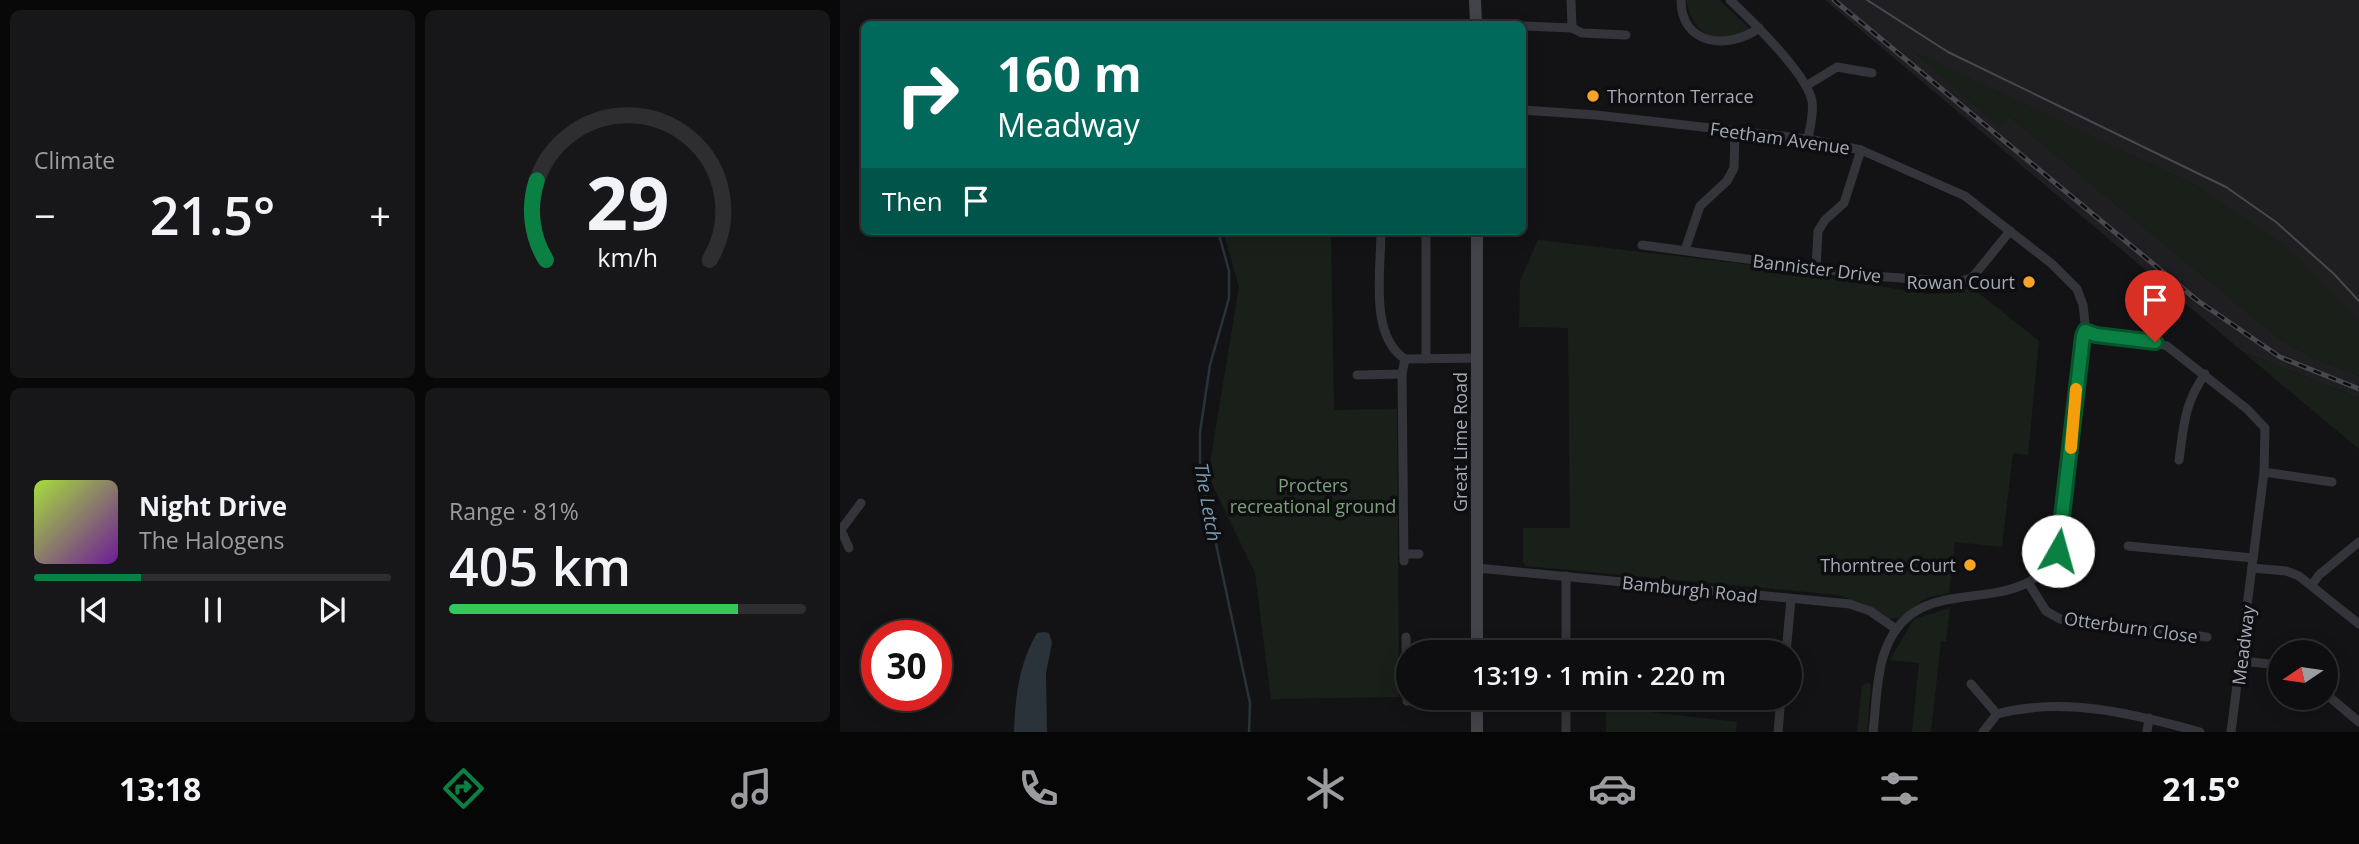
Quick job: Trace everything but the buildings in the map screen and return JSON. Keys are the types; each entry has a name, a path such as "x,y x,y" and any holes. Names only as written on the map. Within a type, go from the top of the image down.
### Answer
{"main road":[{"path":"1475,0 1476,21"},
{"name":"Great Lime Road","path":"1477,235 1477,640"},
{"path":"1477,710 1477,732"}],"street":[{"path":"1571,0 1572,28"},
{"path":"1681,0 1688,23 1703,38 1734,42 1759,28"},
{"path":"1730,0 1759,28 1806,86 1812,104 1808,139"},
{"path":"1526,26 1572,28 1582,33 1626,35"},
{"path":"1806,86 1837,67 1872,73"},
{"name":"Feetham Avenue","path":"1526,110 1808,139 1861,150 1965,196 2010,230 2073,283 2081,298 2085,331"},
{"path":"1685,250 1700,206 1727,181 1734,167 1735,131"},
{"path":"1816,269 1818,231 1825,220 1844,203 1861,150"},
{"name":"Bannister Drive","path":"1643,245 1816,269 1965,282 1972,278 2010,230"},
{"path":"1381,235 1382,329 1395,352 1405,359 1478,358"},
{"path":"1426,235 1426,359"},
{"path":"1371,332 1382,329"},
{"path":"1873,732 1883,657 1896,629 1923,605 2020,589 2044,574 2058,551 2081,342 2085,331"},
{"name":"Meadway","path":"2085,331 2096,335 2155,342 2181,354 2262,422 2267,438 2264,472 2231,732"},
{"path":"1405,359 1402,374 1404,558 1419,554"},
{"path":"1357,375 1402,374"},
{"path":"2179,460 2186,408 2190,395 2205,374"},
{"path":"2264,472 2332,482"},
{"path":"849,548 840,530 860,503"},
{"path":"2312,585 2319,575 2359,542"},
{"path":"2128,546 2253,563 2286,571 2312,585 2359,624"},
{"name":"Bamburgh Road","path":"1477,568 1850,604 1870,611 1896,629"},
{"path":"1566,576 1566,640"},
{"name":"Otterburn Close","path":"2029,584 2046,611 2060,619 2207,637"},
{"path":"1787,640 1791,599"},
{"path":"2241,661 2268,664"},
{"path":"1971,684 1997,714"},
{"path":"2338,704 2359,722"},
{"path":"1983,732 1997,714 2043,706 2083,707 2149,718 2200,732"},
{"path":"1566,710 1566,732"},
{"path":"1778,732 1780,710"},
{"path":"2147,732 2149,718"}],"shaded area":[{"path":"1825,0 2359,0 2359,324 2348,308 2199,187 1914,52 2000,127 2009,116 2280,339 2311,357 2359,376 2359,398 2243,352"},
{"path":"1037,633 1049,633 1052,643 1046,673 1047,732 1014,732 1022,669"}],"green space":[{"path":"1686,0 1719,0 1750,29 1728,38 1709,36 1695,23"},
{"path":"1911,50 2199,187 2288,247 2348,308 2359,324 2359,376 2311,357 2280,339 2009,116 2001,128"},
{"name":"Procters recreational ground","path":"1224,235 1331,235 1334,410 1397,409 1399,640 1396,640 1396,697 1271,699 1255,573 1212,484 1210,463 1239,287"},
{"path":"1538,240 1737,263 1927,294 1954,293 1971,287 2039,341 2028,455 2013,453 2002,547 1955,542 1949,593 1926,598 1899,618 1889,619 1869,606 1839,595 1526,566 1523,562 1523,528 1570,528 1568,328 1519,327 1520,281"},
{"path":"2243,352 2359,398 2359,449"},
{"path":"1950,608 1946,641 1941,641 1931,732 1912,732 1919,663 1890,660 1914,619"},
{"path":"1868,682 1871,685 1867,732 1857,732 1862,686"},
{"path":"1606,710 1632,710 1737,722 1736,732 1606,732"}],"waterway":[{"name":"The Letch","path":"1219,235 1229,271 1229,298 1210,365 1200,432 1200,469 1250,703 1249,732"}],"tram line":[{"path":"1867,0 1948,52 2226,187 2276,222 2334,274 2359,301"}],"railway":[{"path":"1834,0 2198,301 2280,357 2359,389"}],"slow traffic":[{"path":"2071,448 2076,389"}],"place":[{"name":"Thornton Terrace","path":"1593,96"},
{"name":"Rowan Court","path":"2029,282"},
{"name":"Thorntree Court","path":"1970,565"}],"route":[{"path":"2058,551 2081,342 2085,331 2096,335 2155,342"}]}
